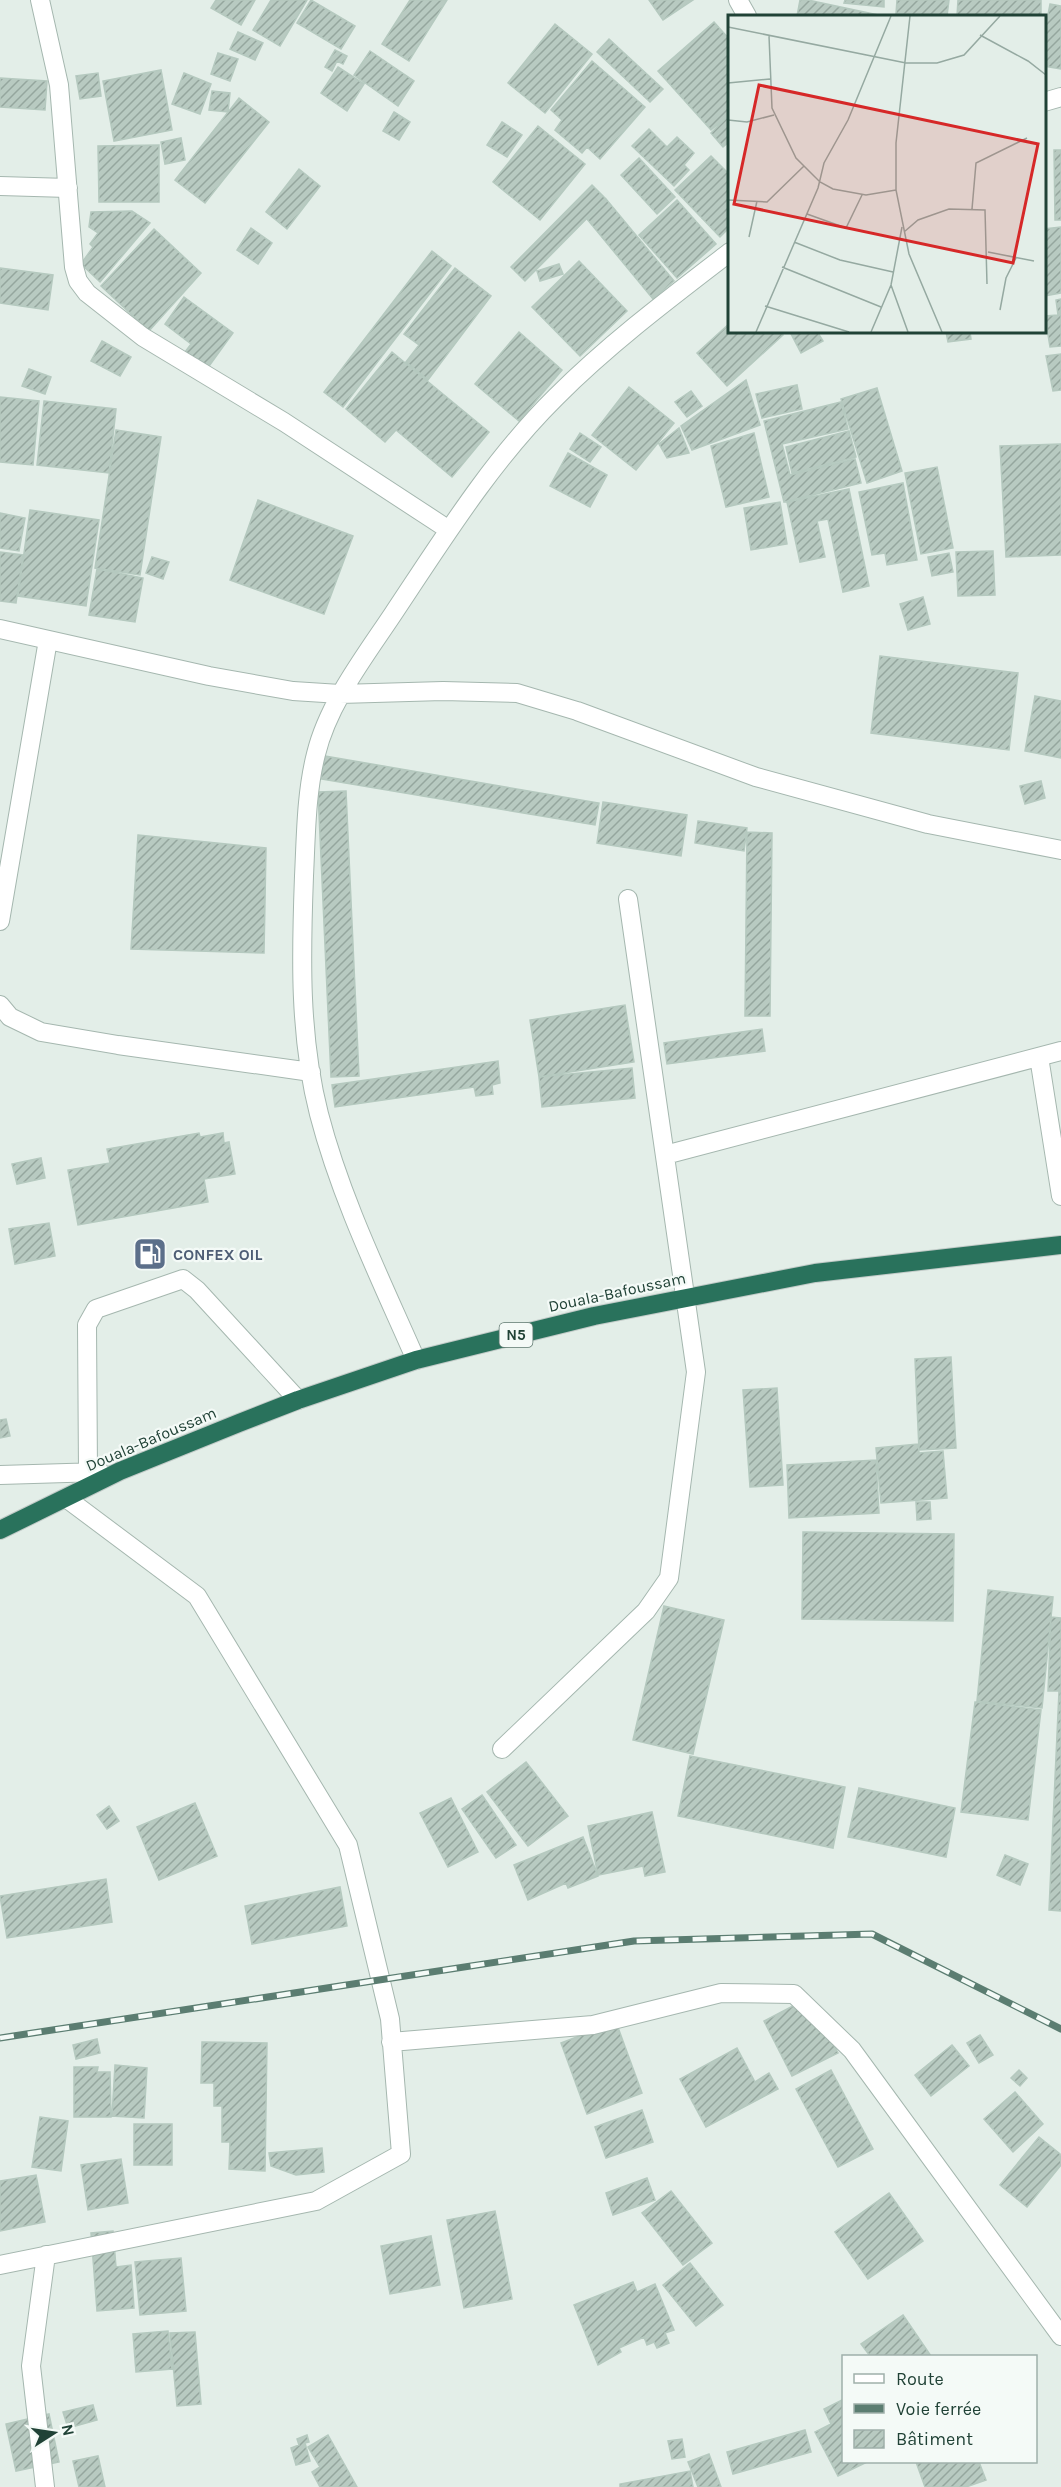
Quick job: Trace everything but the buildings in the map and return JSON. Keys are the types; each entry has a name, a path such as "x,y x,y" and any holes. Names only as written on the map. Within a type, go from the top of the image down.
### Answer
{"highway":[{"name":"Douala-Bafoussam","path":"0,1530 120,1472 298,1400 416,1360 594,1316 686,1296 815,1273 1061,1245"}],"street":[{"path":"40,0 59,85 74,267 78,281 87,293 143,337 284,422 449,530"},
{"path":"738,0 746,15"},
{"path":"1046,101 1061,97"},
{"path":"0,186 68,188"},
{"path":"416,1360 342,1185 319,1113 304,1032 302,954 306,821 316,753 340,694 449,530 510,447 556,397 636,326 728,253"},
{"path":"0,629 219,678 293,691 340,694 443,691 517,693 577,711 756,777 928,824 1061,850"},
{"path":"0,921 48,640"},
{"path":"502,1749 646,1611 669,1578 696,1372 628,899"},
{"path":"0,1005 10,1017 41,1032 311,1072"},
{"path":"665,1155 1061,1051"},
{"path":"1039,1057 1061,1196"},
{"path":"88,1473 87,1325 96,1310 183,1279 197,1290 298,1400"},
{"path":"0,1475 120,1472"},
{"path":"0,2265 316,2201 401,2154 390,2019 348,1845 197,1596 66,1498"},
{"path":"391,2042 592,2025 721,1993 794,1994 852,2050 1061,2336"},
{"path":"45,2487 31,2366 46,2255"}],"railway":[{"path":"0,2038 634,1941 872,1934 1061,2029"}],"place":[{"name":"CONFEX OIL","path":"150,1254"}]}
